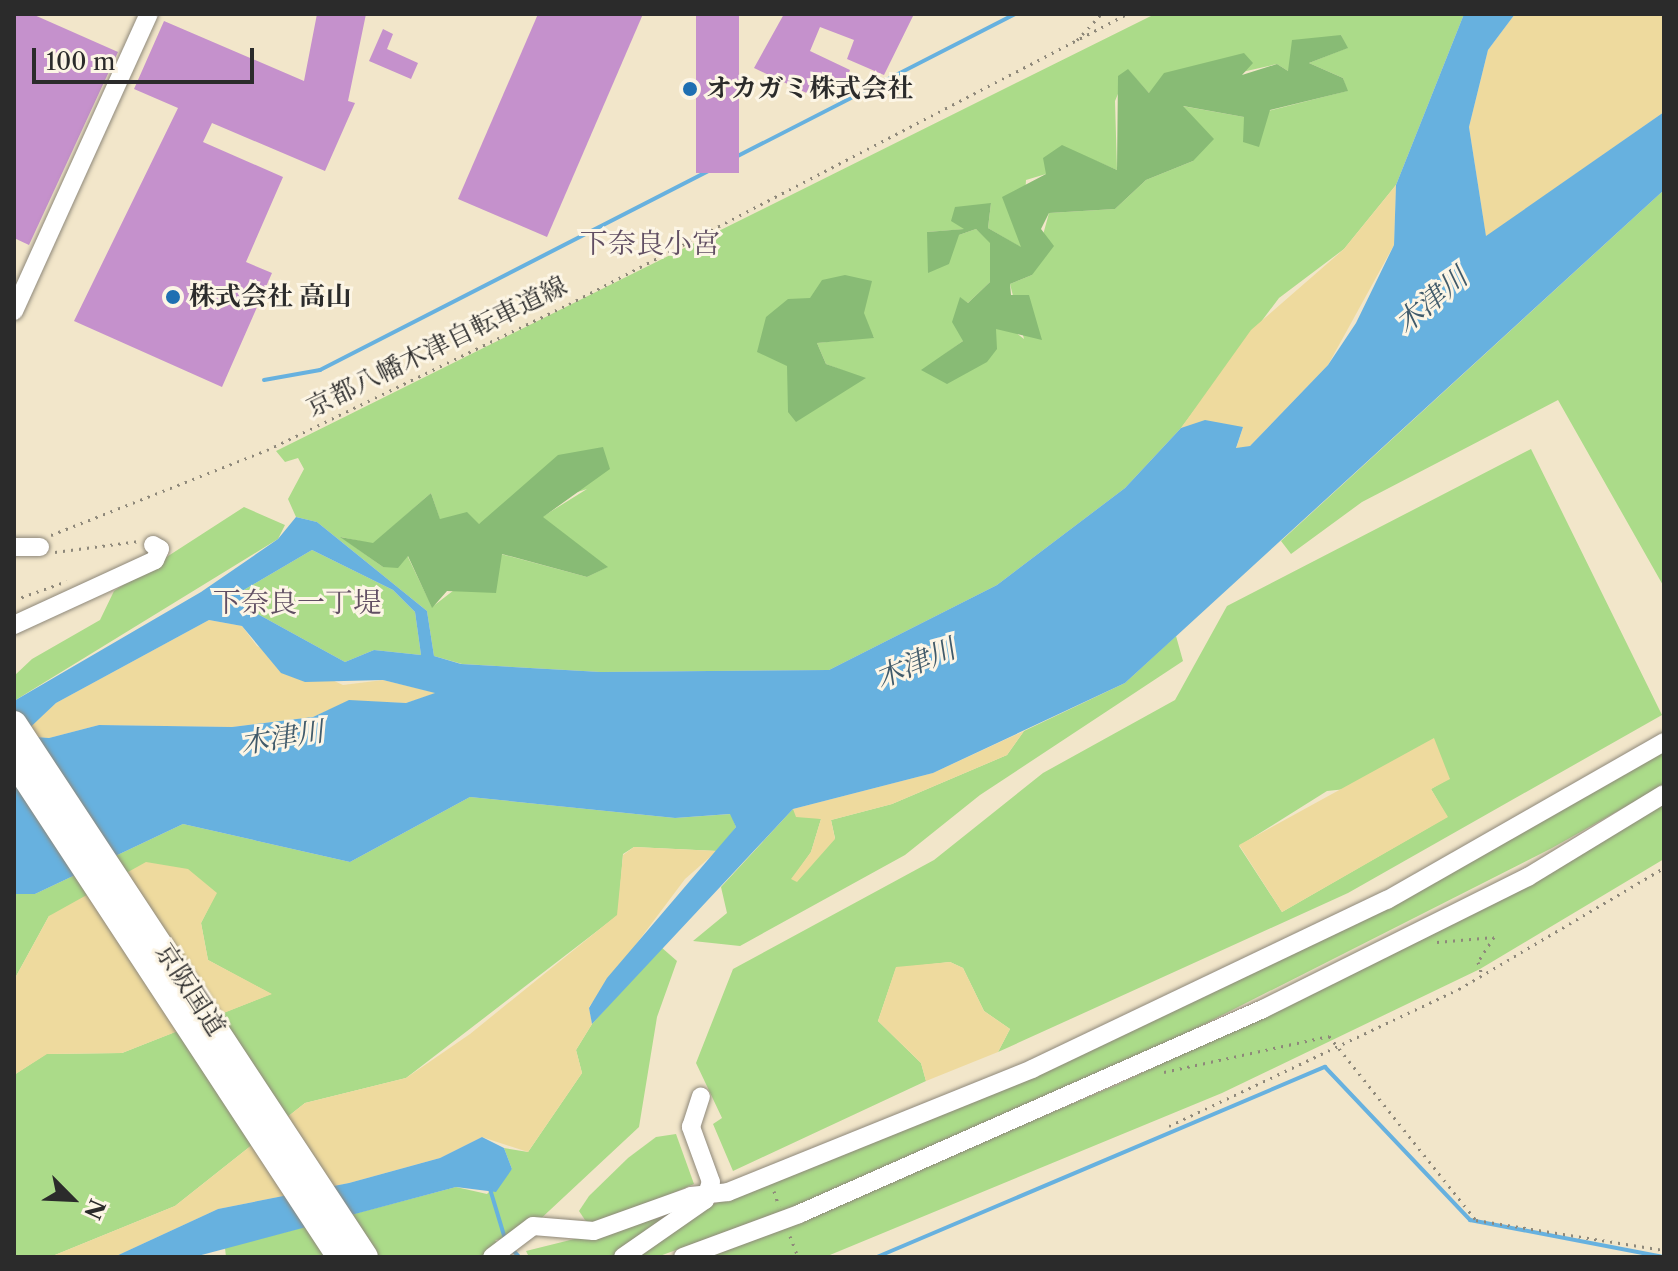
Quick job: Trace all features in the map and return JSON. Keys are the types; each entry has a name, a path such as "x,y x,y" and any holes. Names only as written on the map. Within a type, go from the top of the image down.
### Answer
{"highway":[{"name":"京阪国道","path":"14,724 365,1257"},
{"name":"京阪国道","path":"14,760 340,1257"}],"street":[{"path":"14,311 149,14"},
{"path":"14,625 155,560 160,549 153,545"},
{"path":"14,547 40,547"},
{"path":"496,1253 533,1226 594,1231 707,1195 1032,1069 1242,972 1414,886 1664,742"},
{"path":"683,1257 1112,1077 1409,938 1528,877 1664,794"},
{"path":"623,1257 707,1195 711,1182 691,1127 701,1097"}],"path":[{"path":"1073,45 1101,14"},
{"name":"京都八幡木津自転車道線","path":"40,547 45,538 267,450 569,304 1073,45 1127,14"},
{"path":"40,547 45,553 153,545"},
{"path":"14,600 70,580"},
{"path":"1169,1126 1482,975 1664,868"},
{"path":"1409,938 1494,937 1478,962 1482,975"},
{"path":"1149,1076 1329,1036 1476,1220 1664,1250"}],"green space":[{"path":"1155,14 1464,14 1396,185 1344,249 1279,298 1181,428 1125,488 997,585 829,670 601,672 462,664 434,656 427,611 317,522 296,517 288,499 304,469 298,458 285,462 276,451","holes":["1341,35 1347,48 1309,63 1343,78 1347,91 1244,117 1182,106 1193,161 1146,180 1115,209 1049,213 1032,275 1010,284 1024,339 1010,328 995,329 945,354 963,341 960,298 968,303 990,282 990,242 976,229 959,235 927,232 966,229 991,203 988,228 1022,248 1026,180 1046,174 1061,146 1117,170 1115,101 1128,70 1149,93 1277,64 1288,71","788,299 810,299 874,337 817,343 826,364 865,379 788,386","587,489 542,517 607,567 587,577 501,554 432,607 407,555 383,567 341,537 373,544 431,493 440,520 479,524"]},
{"path":"1341,35 1348,48 1309,63 1343,78 1348,91 1270,110 1259,147 1243,142 1244,117 1183,106 1214,139 1193,161 1146,180 1115,209 1049,213 1041,229 1054,246 1032,275 1010,284 1011,295 1029,295 1042,340 996,329 997,349 987,362 947,384 921,370 963,341 952,322 960,297 968,303 990,282 990,243 976,229 959,235 949,264 928,273 927,232 964,229 951,221 955,207 991,203 988,228 1021,247 1002,197 1046,174 1043,158 1062,145 1117,170 1118,76 1128,69 1149,93 1164,73 1244,53 1253,63 1242,75 1277,64 1288,71 1292,40"},
{"path":"1664,190 1664,587 1558,400 1362,502 1291,554 1281,541"},
{"path":"845,275 872,281 864,313 874,338 817,343 826,364 866,378 796,422 788,412 787,366 757,352 766,317 788,299 810,298 822,280"},
{"path":"603,447 610,469 543,517 608,567 587,577 502,554 496,593 447,591 432,608 408,556 398,568 383,567 340,537 373,543 431,493 440,519 467,512 479,524 558,455"},
{"path":"1531,449 1662,715 1348,893 998,1052 1010,1029 984,1011 963,968 950,962 896,968 878,1021 921,1063 926,1081 733,1171 713,1124 722,1118 696,1063 733,969 934,860 1043,773 1175,700 1227,606","holes":["1450,778 1431,789 1447,817 1282,912 1239,846 1327,791"]},
{"path":"244,507 285,525 278,539 14,701 14,676 32,659 100,620 114,591"},
{"path":"312,550 393,590 415,612 421,655 374,650 345,662 252,611 242,591"},
{"path":"1176,636 1183,661 980,795 905,855 740,946 693,941 727,913 721,887 793,809 821,819 811,852 792,879 835,838 831,820 892,804 1007,755 1024,731 1125,683"},
{"path":"1664,743 1664,785 1552,848 1102,1076 914,1162 657,1257 529,1257 526,1251 711,1205 870,1142 1389,893"},
{"path":"470,797 675,818 731,814 736,827 717,851 634,847 623,854 618,915 406,1078 305,1103 175,1206 50,1257 14,1257 14,1075 46,1054 122,1053 271,994 208,960 201,923 216,893 49,916 14,980 14,894 35,894 183,824 350,862"},
{"path":"1664,803 1664,859 1480,969 1222,1093 825,1257 710,1257 1119,1084 1536,882"},
{"path":"661,947 677,961 657,1017 639,1127 520,1238 495,1240 507,1252 501,1257 226,1257 225,1248 456,1187 487,1194 512,1169 504,1148 528,1152 582,1073 576,1050 592,1024"},
{"path":"676,1134 694,1184 594,1227 585,1220 579,1211 589,1196 628,1158 656,1137"}],"sand":[{"path":"1515,14 1664,14 1664,112 1486,237 1469,127 1488,50"},
{"path":"1396,185 1394,245 1328,365 1250,446 1236,449 1243,427 1181,428 1251,330 1344,249"},
{"path":"209,620 242,626 257,646 343,685 383,680 437,693 406,703 349,701 313,717 232,727 99,725 49,738 20,736 56,703"},
{"path":"1024,731 1007,755 892,804 831,820 835,839 797,882 791,879 811,852 821,819 796,817 793,809 933,773"},
{"path":"1434,738 1450,779 1431,789 1448,817 1282,912 1239,845"},
{"path":"634,847 717,851 685,879 589,1007 592,1024 576,1050 582,1073 528,1152 482,1137 440,1158 349,1183 218,1209 114,1257 50,1257 175,1206 305,1103 406,1078 470,1034 617,915 623,855"},
{"path":"146,862 188,869 217,893 201,923 208,960 272,994 122,1053 47,1054 14,1075 14,980 49,916"},
{"path":"950,962 963,968 984,1011 1010,1029 998,1052 926,1081 921,1063 878,1021 896,967"}],"water":[{"name":"木津川","path":"1464,14 1515,14 1488,50 1469,127 1486,236 1664,112 1664,190 1125,683 933,773 793,809 592,1024 589,1008 607,978 736,827 730,814 675,818 470,797 350,862 183,824 35,894 14,894 14,701 201,592 278,539 296,517 317,522 427,611 434,656 461,664 601,672 829,670 997,585 1125,488 1181,428 1205,420 1243,427 1236,448 1250,446 1328,365 1356,323 1394,245 1396,185","holes":["312,550 393,590 415,612 421,655 374,650 345,662 252,611 242,591","209,620 242,626 281,673 305,682 383,680 435,693 406,703 349,700 313,717 232,727 99,725 49,738 21,736 56,703"]},
{"path":"482,1137 504,1148 512,1169 496,1192 456,1187 194,1257 114,1257 218,1209 349,1183 440,1158"}],"building":[{"path":"14,14 32,14 118,52 29,245 14,238"},
{"path":"317,14 366,14 348,101 355,103 325,171 212,123 203,142 283,177 246,262 272,273 222,387 74,321 178,108 134,89 164,21 304,81"},
{"path":"538,14 643,14 547,237 458,199"},
{"path":"696,14 739,14 739,173 696,173"},
{"path":"784,14 914,14 884,75 847,59 854,40 820,27 810,51 850,70 845,84 817,98 754,68"},
{"path":"383,29 393,34 387,49 418,63 411,79 369,61"}],"waterway":[{"path":"264,380 320,370 1015,14"},
{"path":"877,1257 1325,1067 1470,1220 1664,1257"},
{"path":"490,1189 506,1242"},
{"path":"511,1248 519,1257"}],"place":[{"name":"オカガミ株式会社","path":"690,89"},
{"name":"株式会社 高山","path":"173,297"}],"district":[{"name":"下奈良小宮","path":"650,243"},
{"name":"下奈良一丁堤","path":"297,602"}]}
